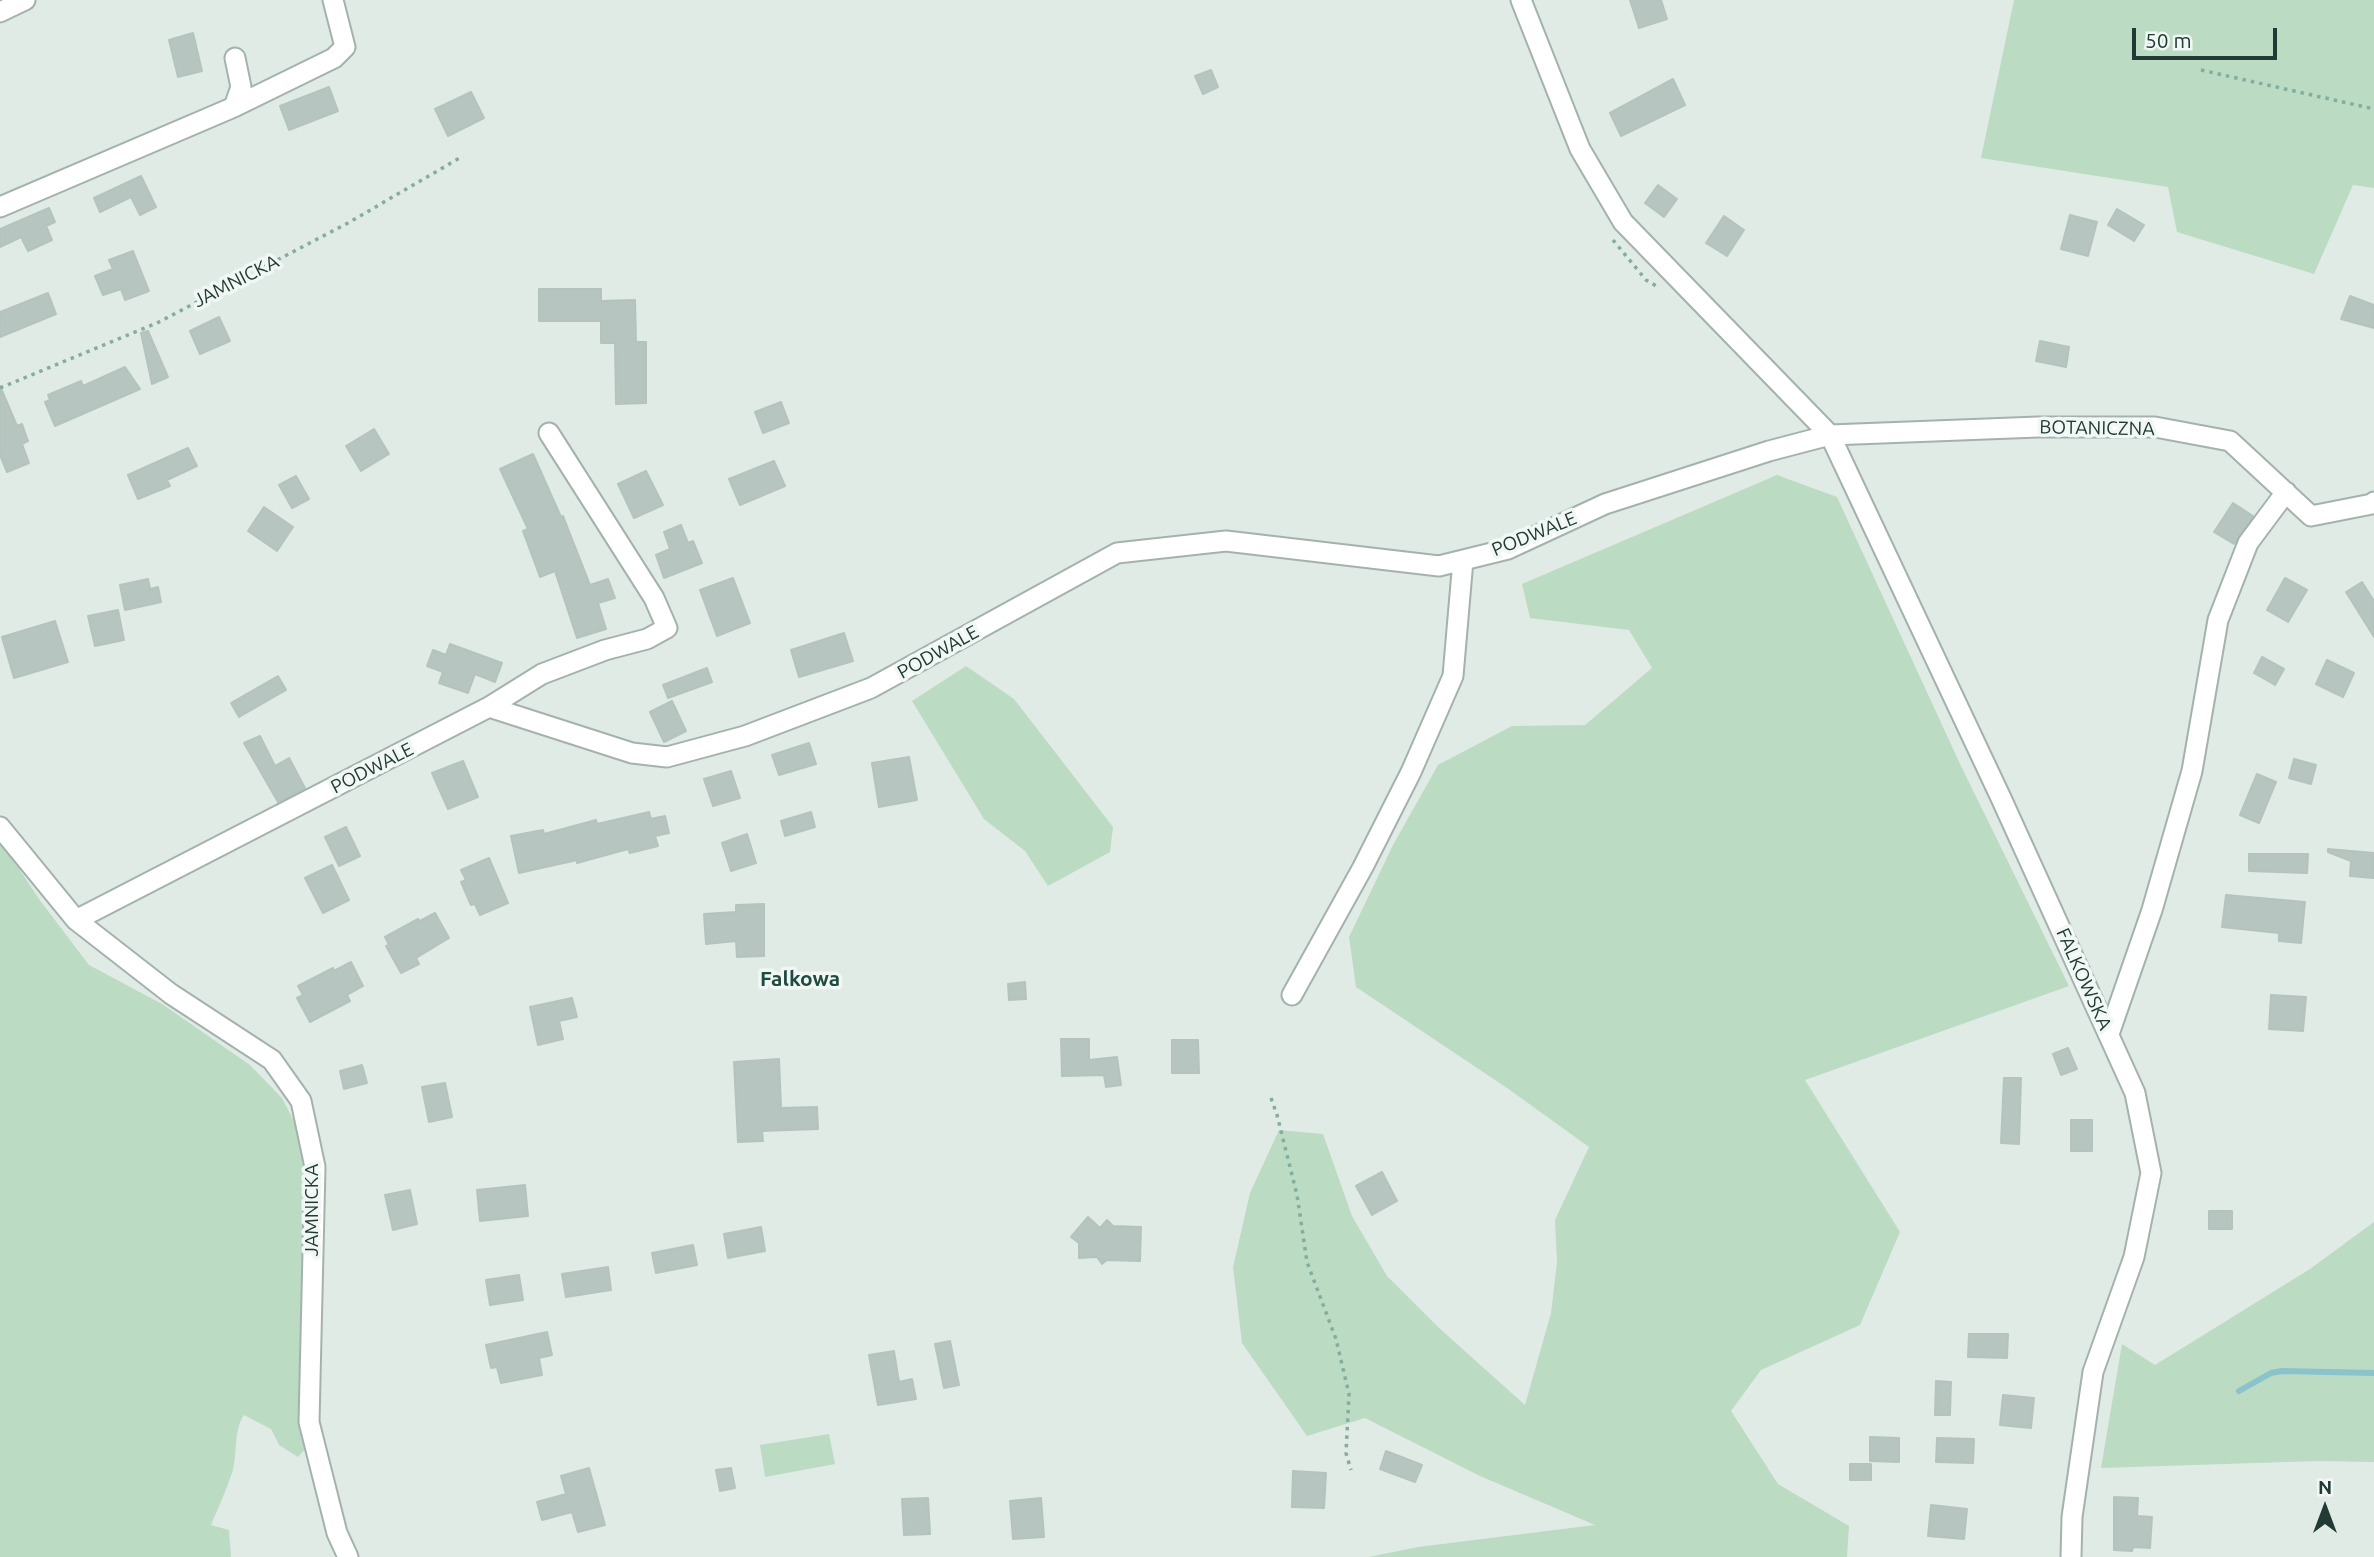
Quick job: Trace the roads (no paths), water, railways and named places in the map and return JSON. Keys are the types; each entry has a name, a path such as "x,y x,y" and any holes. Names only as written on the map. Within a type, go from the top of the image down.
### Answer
{"street":[{"path":"0,12 25,0"},
{"path":"0,206 234,107 334,58 345,47 333,0"},
{"name":"FALKOWSKA","path":"1521,0 1580,149 1623,222 1830,435 2001,798 2135,1093 2151,1173 2134,1257 2093,1372 2071,1517 2071,1557"},
{"path":"234,107 241,87 235,58"},
{"name":"BOTANICZNA","path":"1830,435 2038,427 2155,427 2230,441 2311,516 2374,502"},
{"path":"489,707 542,674 605,649 647,639 667,628 654,598 549,433"},
{"name":"PODWALE","path":"75,920 489,707 632,753 667,757 745,736 871,688 1117,553 1226,541 1439,566 1508,549 1605,503 1769,451 1830,435"},
{"path":"2109,1034 2152,910 2192,771 2218,620 2248,544 2286,492"},
{"path":"1292,995 1363,867 1405,784 1454,671 1463,560"},
{"name":"JAMNICKA","path":"0,827 75,920 171,994 272,1060 301,1101 315,1167 309,1422 337,1533 348,1557"}],"waterway":[{"path":"2239,1391 2271,1373 2282,1371 2374,1373"}],"district":[{"name":"Falkowa","path":"800,979"}]}
